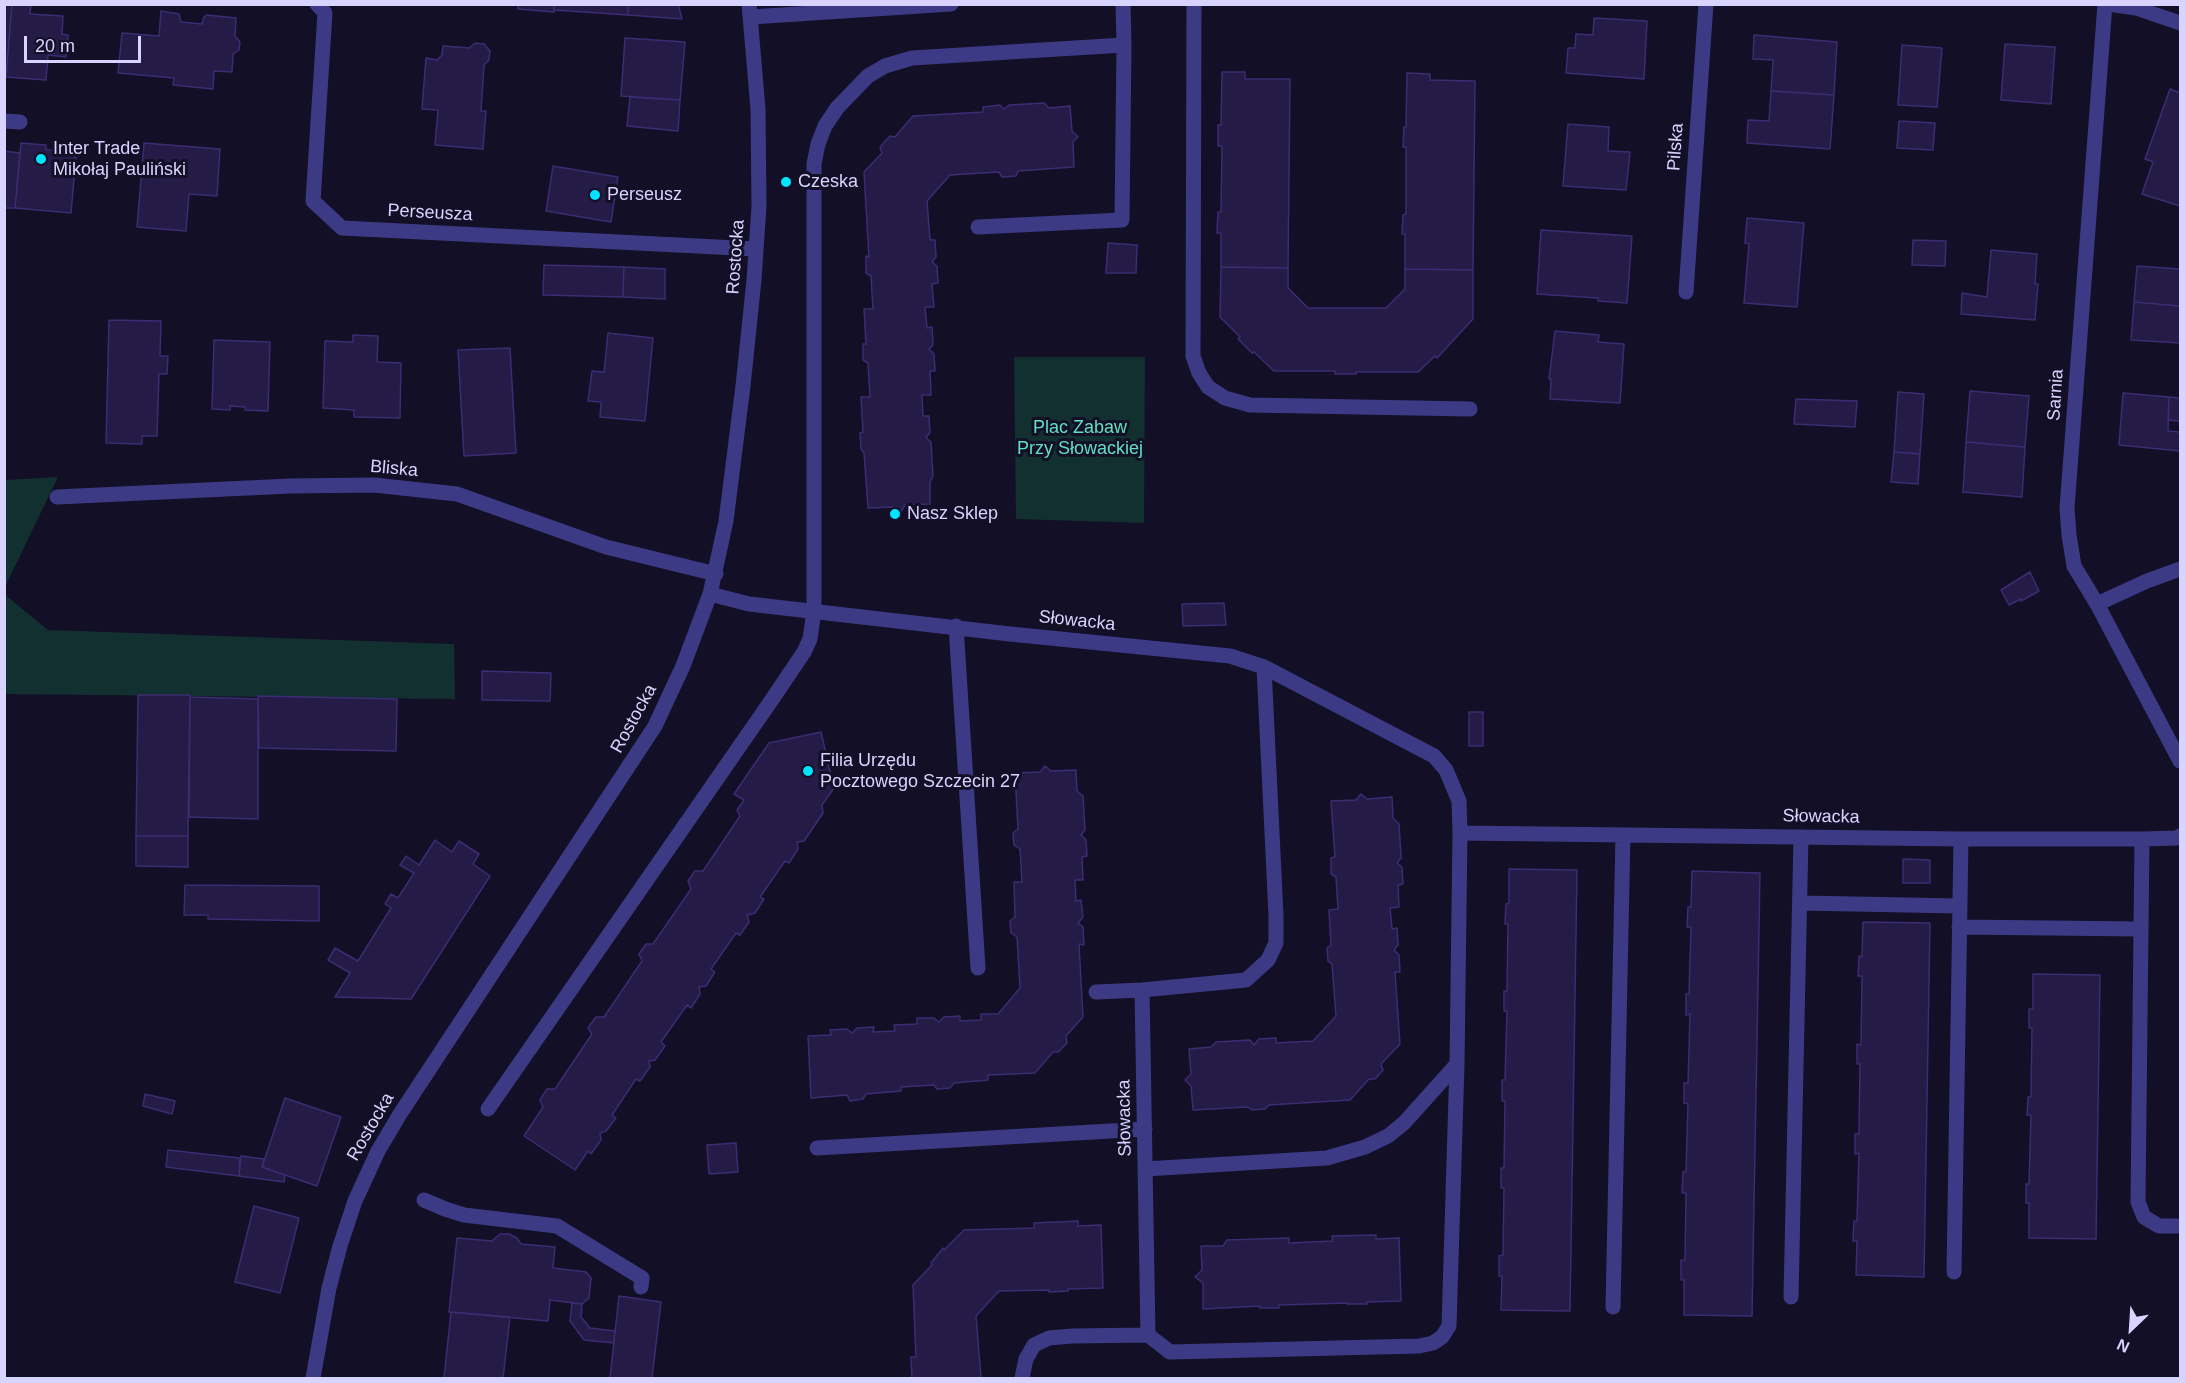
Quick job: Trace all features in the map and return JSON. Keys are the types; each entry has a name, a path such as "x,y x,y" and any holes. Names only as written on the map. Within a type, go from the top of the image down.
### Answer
{"street":[{"name":"Perseusza","path":"317,4 325,13 313,201 342,228 756,249"},
{"path":"750,11 951,4"},
{"path":"978,226 1122,220 1123,4"},
{"path":"1194,4 1193,356 1198,373 1208,387 1225,398 1250,405 1470,409"},
{"name":"Pilska","path":"1686,292 1706,4"},
{"path":"2107,4 2136,8 2181,23"},
{"name":"Sarnia","path":"2107,4 2067,508 2068,535 2073,562 2181,761"},
{"name":"Rostocka","path":"313,1378 327,1300 340,1246 356,1201 378,1151 406,1104 655,726 679,676 710,594 716,574 732,478 750,323 759,206 759,109 750,11"},
{"path":"488,1109 804,652 810,639 814,611 814,164 825,126 837,108 868,76 885,66 912,58 1124,45"},
{"name":"Bliska","path":"57,497 290,486 374,485 458,494 606,547 716,574"},
{"path":"2097,604 2147,581 2181,569"},
{"name":"Słowacka","path":"710,594 749,603 814,611 1230,656 1264,667 1434,756 1446,770 1459,801 1456,1064 1404,1123 1388,1136 1365,1148 1327,1158 1145,1169 1142,990"},
{"path":"956,626 978,968"},
{"path":"1096,992 1246,980 1268,960 1276,943 1264,667"},
{"name":"Słowacka","path":"1460,833 1961,839 2142,839 2181,836"},
{"path":"1613,1307 1623,835"},
{"path":"1791,1297 1802,837"},
{"path":"1954,1272 1961,839"},
{"path":"2142,839 2138,1202 2144,1217 2159,1226 2181,1226"},
{"path":"1801,903 1959,906"},
{"path":"1959,927 2141,929"},
{"path":"1022,1378 1026,1359 1034,1345 1049,1338 1148,1335 1170,1352 1419,1346 1433,1343 1442,1337 1449,1326 1456,1064"},
{"path":"817,1148 1145,1129"},
{"path":"1145,1169 1148,1335"},
{"path":"424,1200 464,1215 557,1226 642,1278 641,1287"}],"green space":[{"name":"Plac Zabaw Przy Słowackiej","path":"1014,357 1145,357 1144,523 1016,519"},
{"path":"58,477 5,587 5,480"},
{"path":"4,594 48,630 454,644 455,699 5,694"}],"building":[{"path":"4,4 12,4 6,77 4,77"},
{"path":"12,4 31,4 30,14 63,16 62,34 68,35 66,57 48,55 46,80 6,77"},
{"path":"518,4 554,4 554,12 518,9"},
{"path":"554,4 628,4 628,15 554,10"},
{"path":"628,4 678,4 682,19 628,15"},
{"path":"161,11 179,14 181,22 202,24 207,15 236,18 235,36 240,42 239,50 233,54 232,72 214,71 213,89 173,85 174,78 118,73 122,33 159,36"},
{"path":"1594,18 1647,21 1644,79 1566,73 1568,48 1575,48 1576,34 1593,35"},
{"path":"1754,35 1837,42 1834,95 1771,91 1773,60 1753,59"},
{"path":"625,38 685,42 680,100 621,96"},
{"path":"475,43 484,44 490,51 489,60 484,65 481,111 486,111 483,149 435,145 438,110 422,109 426,58 437,60 442,55 443,46 469,48"},
{"path":"2005,44 2055,47 2051,104 2001,100"},
{"path":"1902,45 1942,48 1937,107 1898,105"},
{"path":"1222,72 1245,72 1245,79 1290,79 1288,268 1221,267 1221,233 1217,233 1218,212 1221,212 1222,146 1218,146 1218,125 1221,125"},
{"path":"1407,73 1430,74 1430,80 1475,81 1473,270 1405,269 1405,234 1402,234 1403,215 1406,214 1406,147 1403,147 1404,127 1406,127"},
{"path":"2170,89 2180,93 2180,206 2142,194 2153,162 2145,159"},
{"path":"1771,91 1834,95 1830,149 1747,143 1748,120 1769,121"},
{"path":"630,97 680,100 678,131 627,126"},
{"path":"1044,103 1049,108 1070,106 1072,131 1078,137 1073,142 1074,167 1018,171 1016,176 1002,177 999,172 950,175 927,201 930,240 935,240 936,257 932,262 937,266 938,283 932,284 934,307 925,307 927,328 932,327 933,345 929,349 934,354 935,371 930,371 931,395 922,395 923,416 929,416 930,432 926,438 931,442 933,476 930,482 930,504 905,505 900,513 893,507 868,508 864,453 861,449 860,433 863,432 861,397 870,397 868,363 863,360 863,344 866,344 864,309 873,309 871,276 866,273 866,256 869,257 864,172 882,153 880,147 890,136 895,137 913,116 983,112 983,107 1000,105 1004,109 1009,105"},
{"path":"1899,121 1935,123 1933,150 1897,148"},
{"path":"1568,124 1609,127 1608,151 1630,152 1626,190 1563,186"},
{"path":"21,143 46,145 46,150 53,150 53,155 76,157 71,213 15,208"},
{"path":"144,143 220,149 217,196 189,194 186,231 137,227"},
{"path":"4,151 20,153 15,208 4,208"},
{"path":"553,166 618,177 611,222 546,211"},
{"path":"1747,218 1804,223 1797,307 1744,303 1749,244 1745,243"},
{"path":"1541,230 1632,236 1627,303 1598,301 1598,298 1537,294"},
{"path":"1913,240 1946,241 1945,266 1912,265"},
{"path":"1108,243 1137,245 1136,273 1106,273"},
{"path":"1991,250 2037,254 2035,284 2038,284 2035,320 1961,314 1962,293 1987,297"},
{"path":"544,265 624,267 623,297 543,295"},
{"path":"2137,266 2180,269 2180,306 2134,302"},
{"path":"624,267 665,269 665,299 623,297"},
{"path":"1221,267 1288,268 1288,288 1308,308 1386,308 1405,289 1405,269 1473,270 1473,319 1437,358 1435,356 1418,372 1335,374 1335,371 1274,371 1238,339 1240,337 1220,317"},
{"path":"2134,302 2180,306 2180,343 2131,340"},
{"path":"109,320 161,321 160,356 168,356 167,374 159,374 157,436 142,436 142,444 106,443"},
{"path":"1555,331 1599,335 1598,342 1624,344 1620,403 1550,399 1551,379 1549,379"},
{"path":"608,333 653,338 645,421 600,417 601,402 588,401 592,371 604,372"},
{"path":"353,335 378,336 377,362 401,363 400,418 354,417 354,410 323,408 325,341 353,342"},
{"path":"214,340 270,342 268,411 245,410 245,407 230,406 230,410 212,409"},
{"path":"510,348 516,453 464,456 458,350"},
{"path":"1970,391 2029,396 2025,447 1966,442"},
{"path":"1898,392 1924,394 1920,454 1894,452"},
{"path":"2123,393 2169,397 2168,431 2180,432 2180,451 2119,445"},
{"path":"2169,397 2180,398 2180,421 2168,420"},
{"path":"1796,399 1857,401 1855,427 1794,424"},
{"path":"1966,442 2025,447 2022,497 1963,492"},
{"path":"1894,452 1920,454 1918,484 1891,482"},
{"path":"2030,572 2039,591 2009,605 2001,590"},
{"path":"1224,603 1226,625 1183,626 1182,604"},
{"path":"482,671 551,673 550,701 482,700"},
{"path":"138,695 190,695 188,836 136,836"},
{"path":"258,696 397,699 396,751 259,748"},
{"path":"190,697 258,699 258,819 189,817"},
{"path":"1469,712 1483,712 1483,746 1469,746"},
{"path":"821,732 834,788 822,805 823,813 804,841 797,842 798,849 789,863 785,861 760,897 764,899 755,913 747,915 749,922 740,935 736,933 711,969 715,972 706,986 699,987 700,994 691,1008 687,1005 661,1042 665,1046 655,1060 649,1061 650,1067 640,1081 636,1079 612,1115 616,1118 606,1131 600,1133 601,1140 591,1154 588,1151 575,1170 524,1136 543,1107 540,1100 547,1089 555,1089 592,1034 588,1028 596,1017 604,1017 642,961 639,954 646,944 653,944 691,889 688,881 695,871 703,871 740,816 737,810 744,800 734,794 769,743"},
{"path":"1045,766 1051,771 1076,770 1077,791 1083,796 1085,830 1081,835 1086,840 1087,856 1082,857 1083,880 1075,880 1076,901 1081,900 1083,917 1078,923 1083,927 1084,945 1079,944 1083,1017 1066,1036 1067,1043 1058,1052 1053,1052 1035,1073 988,1075 988,1080 954,1083 950,1088 937,1089 934,1085 901,1087 901,1091 866,1094 863,1099 850,1101 847,1095 811,1098 808,1036 831,1035 830,1030 847,1029 852,1033 857,1028 874,1027 873,1032 895,1031 894,1025 917,1024 917,1018 934,1018 939,1022 944,1017 960,1016 960,1021 981,1020 981,1014 998,1014 1020,988 1017,937 1011,933 1010,921 1015,917 1014,882 1022,882 1020,849 1014,845 1013,833 1018,829 1015,773 1040,772"},
{"path":"1361,794 1367,799 1392,797 1393,818 1399,824 1401,858 1397,863 1402,867 1403,884 1398,885 1399,907 1390,908 1392,929 1397,928 1398,945 1394,950 1399,955 1400,972 1395,972 1400,1044 1381,1064 1383,1070 1375,1079 1369,1079 1350,1100 1269,1105 1265,1109 1252,1110 1248,1107 1193,1110 1191,1086 1185,1080 1191,1074 1189,1049 1211,1047 1216,1042 1250,1040 1254,1045 1259,1039 1276,1038 1276,1043 1313,1041 1336,1016 1332,964 1328,961 1327,948 1331,945 1329,910 1338,909 1336,877 1331,874 1331,858 1335,857 1331,801 1356,800"},
{"path":"136,836 188,836 188,867 136,866"},
{"path":"435,840 452,852 459,841 479,854 473,864 490,876 411,999 335,997 350,973 328,960 335,948 358,961 391,908 385,904 391,894 398,898 414,873 400,865 406,856 419,865"},
{"path":"1903,859 1930,860 1930,883 1903,883"},
{"path":"1509,869 1577,870 1570,1311 1501,1310 1502,1276 1499,1276 1499,1256 1503,1255 1504,1188 1501,1188 1501,1168 1504,1168 1505,1101 1502,1101 1502,1080 1505,1080 1507,1011 1504,1011 1504,991 1507,991 1508,924 1505,924 1506,904 1509,903"},
{"path":"1692,871 1760,873 1752,1316 1684,1315 1684,1280 1681,1280 1681,1260 1685,1260 1686,1193 1682,1193 1683,1172 1686,1172 1688,1104 1684,1103 1684,1083 1688,1083 1690,1014 1686,1015 1686,994 1689,994 1691,927 1687,927 1688,907 1691,907"},
{"path":"185,885 319,886 319,921 208,919 208,915 184,915"},
{"path":"1863,922 1930,923 1924,1277 1856,1275 1857,1241 1853,1241 1854,1221 1857,1221 1859,1153 1855,1154 1855,1134 1859,1134 1860,1064 1857,1064 1857,1044 1861,1045 1862,976 1858,976 1859,956 1862,957"},
{"path":"2033,974 2100,975 2096,1239 2029,1238 2029,1203 2026,1203 2026,1184 2029,1184 2031,1115 2027,1115 2028,1097 2031,1097 2032,1028 2029,1028 2029,1009 2033,1009"},
{"path":"145,1094 175,1101 172,1114 143,1106"},
{"path":"285,1098 341,1117 317,1186 262,1167"},
{"path":"736,1143 738,1172 709,1174 707,1145"},
{"path":"168,1150 240,1158 239,1176 166,1167"},
{"path":"241,1156 264,1159 262,1167 285,1175 284,1182 239,1176"},
{"path":"254,1206 299,1218 280,1293 235,1282"},
{"path":"1078,1221 1078,1226 1101,1225 1103,1288 1049,1292 1049,1290 999,1291 976,1316 981,1378 912,1378 911,1357 916,1357 913,1285 932,1265 931,1263 943,1248 944,1250 964,1230 1034,1228 1034,1223"},
{"path":"500,1234 509,1234 517,1238 521,1244 555,1247 553,1268 586,1272 591,1278 589,1298 582,1304 550,1300 548,1321 449,1312 457,1238 492,1241"},
{"path":"1376,1235 1376,1239 1399,1238 1401,1301 1367,1302 1367,1304 1279,1305 1279,1308 1260,1308 1260,1306 1203,1309 1203,1283 1195,1277 1202,1270 1201,1246 1223,1246 1227,1240 1289,1238 1289,1243 1333,1241 1332,1236"},
{"path":"619,1296 661,1302 652,1378 610,1378"},
{"path":"572,1303 582,1304 581,1317 590,1328 615,1331 614,1343 584,1340 570,1321"},
{"path":"451,1312 510,1317 503,1378 444,1378"}],"place":[{"name":"Inter Trade Mikołaj Pauliński","path":"41,159"},
{"name":"Czeska","path":"786,182"},
{"name":"Perseusz","path":"595,195"},
{"name":"Nasz Sklep","path":"895,514"},
{"name":"Filia Urzędu Pocztowego Szczecin 27","path":"808,771"}]}
